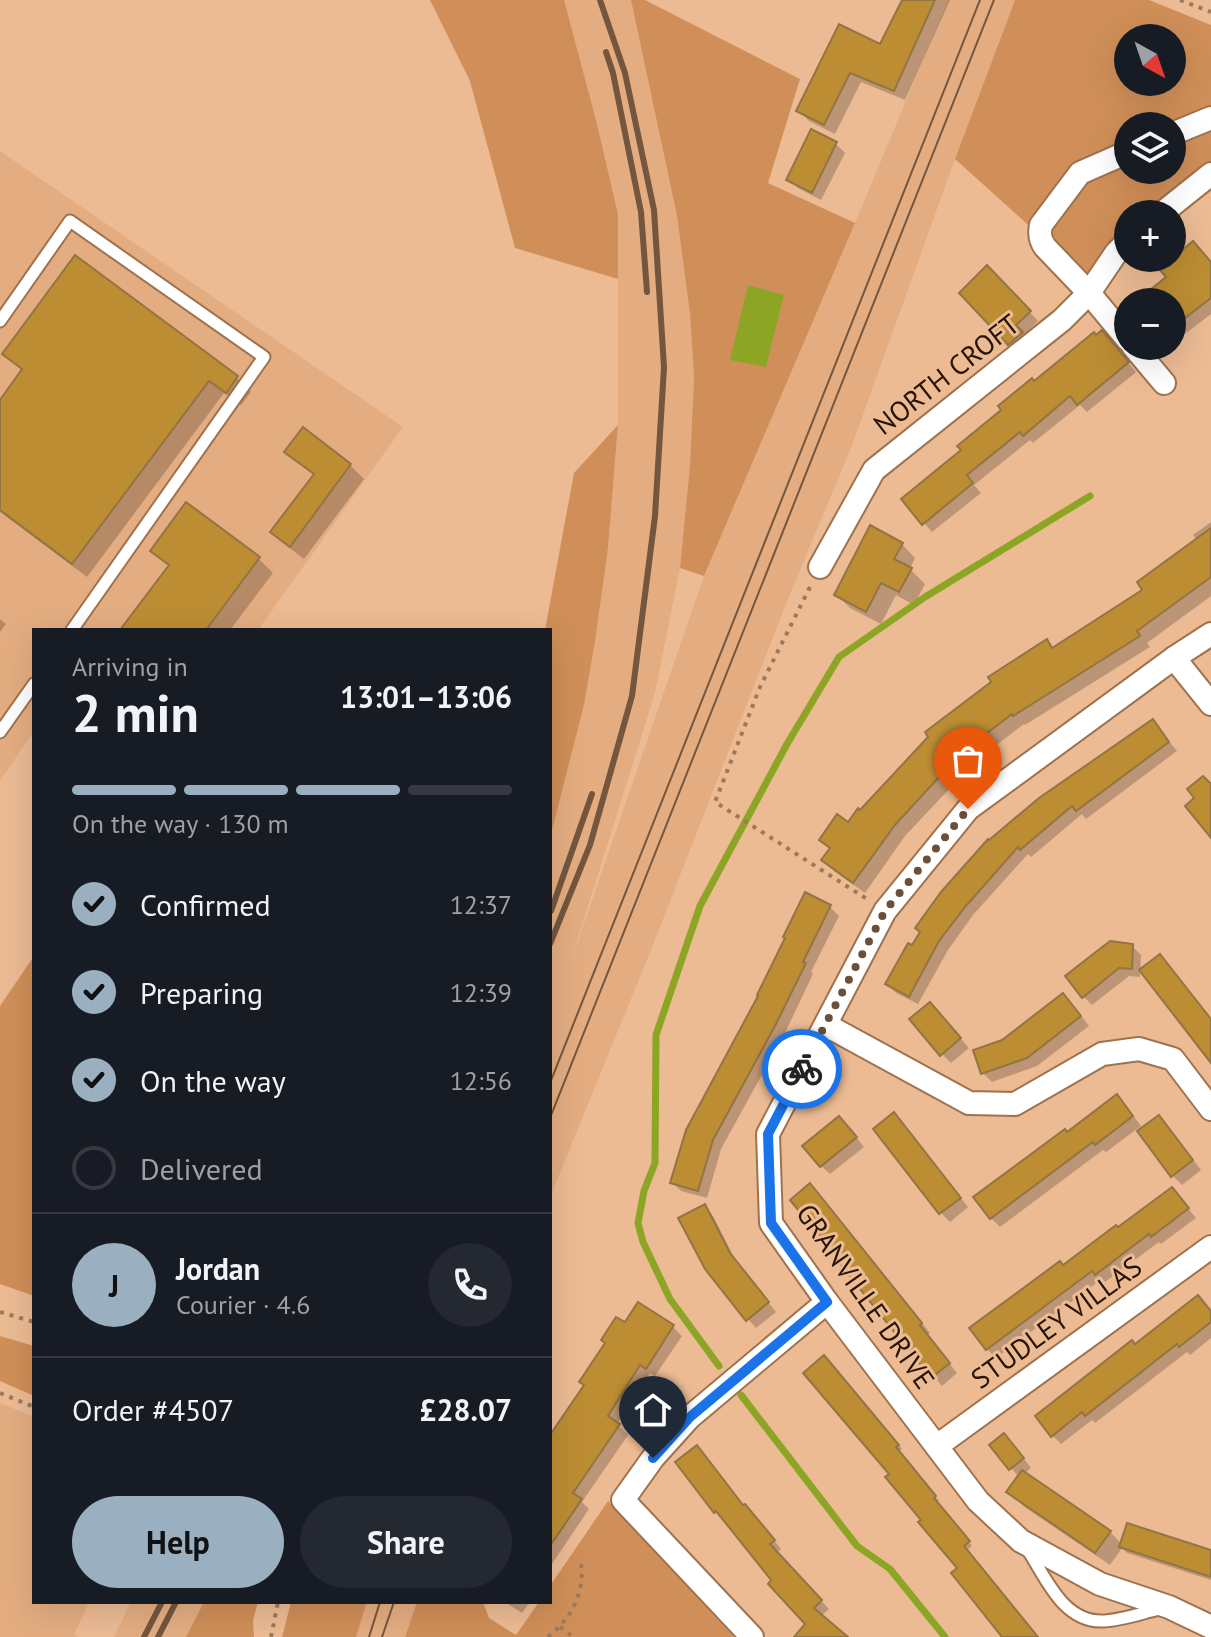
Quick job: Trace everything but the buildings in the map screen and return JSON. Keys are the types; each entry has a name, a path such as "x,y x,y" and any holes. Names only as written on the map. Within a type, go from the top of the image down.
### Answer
{"street":[{"path":"1186,128 1211,118"},
{"path":"1114,158 1080,173 1041,225 1039,233 1040,241 1114,323"},
{"path":"1178,200 1211,174"},
{"name":"NORTH CROFT","path":"820,567 874,470 1062,320 1089,293 1114,256"},
{"path":"1145,360 1164,383"},
{"name":"GRANVILLE DRIVE","path":"1211,634 968,809 885,911 768,1134 771,1223 978,1501 1021,1541 1100,1584 1169,1607 1211,1627"},
{"path":"1174,658 1211,704"},
{"path":"826,1025 969,1103 1015,1104 1102,1054 1139,1049 1173,1059 1211,1109"},
{"name":"STUDLEY VILLAS","path":"937,1446 1211,1247"},
{"path":"752,1637 623,1500 653,1458 690,1417 827,1302"}],"lane":[{"path":"0,321 70,221 264,357 73,628"},
{"path":"0,732 32,687"},
{"path":"1021,1541 1066,1608 1083,1619 1104,1621 1169,1607"}],"path":[{"path":"1180,0 1211,12"},
{"path":"820,567 760,687 715,802 885,911"},
{"path":"0,1312 32,1321"},
{"path":"0,1393 32,1406"},
{"path":"548,1637 570,1614 580,1593 583,1578 581,1563"},
{"path":"271,1637 278,1604"},
{"path":"560,1627 573,1637"}],"shaded area":[{"path":"430,0 564,0 618,214 618,279 515,248 470,81"},
{"path":"544,0 631,0 677,216 690,314 694,378 690,465 680,568 655,693 570,964 704,576 948,0 1015,0 851,448 552,1192 552,830 584,705 608,548 618,425 618,214 597,124"},
{"path":"631,0 645,0 800,79 768,183 855,223 704,576 680,568 690,465 694,378 690,314 677,216"},
{"path":"1015,0 1149,0 1211,25 1211,166 1168,200 1114,200 1114,248 1088,279 955,159"},
{"path":"0,151 403,427 259,628 32,628 32,734 0,781"},
{"path":"748,285 784,295 766,367 730,360"},
{"path":"618,425 608,548 595,641 584,705 552,830 552,628 545,628 574,473"},
{"path":"32,959 32,1295 0,1284 0,1006"},
{"path":"0,1336 32,1345 32,1395 0,1381"},
{"path":"0,1403 32,1416 32,1604 88,1604 74,1635 78,1637 0,1637"},
{"path":"608,1501 734,1637 405,1637 416,1604 484,1604 489,1618 516,1635 538,1604 552,1604 552,1583"},
{"path":"130,1604 203,1604 186,1637 114,1637"},
{"path":"203,1604 257,1604 253,1620 254,1637 186,1637"},
{"path":"290,1604 366,1604 356,1637 282,1637"},
{"path":"366,1604 416,1604 405,1637 356,1637"}],"waterway":[{"path":"719,1366 670,1299 643,1242 638,1223 644,1191 655,1163 656,1035 700,906 787,744 839,657 925,597 1090,496"},
{"path":"741,1395 857,1546 890,1569 945,1637"}],"tram line":[{"path":"552,1078 980,0"},
{"path":"552,1113 994,0"},
{"path":"369,1637 379,1604"},
{"path":"382,1637 393,1604"}],"railway":[{"path":"552,939 590,845 632,696 655,516 664,367 654,210 625,73 600,0"},
{"path":"606,52 641,212 647,292"},
{"path":"552,908 592,794"},
{"path":"144,1637 161,1604"},
{"path":"158,1637 175,1604"}],"way so far":[{"path":"802,1069 885,911 968,809"}],"route":[{"path":"653,1458 690,1417 827,1302 771,1223 768,1134 802,1069"}]}
